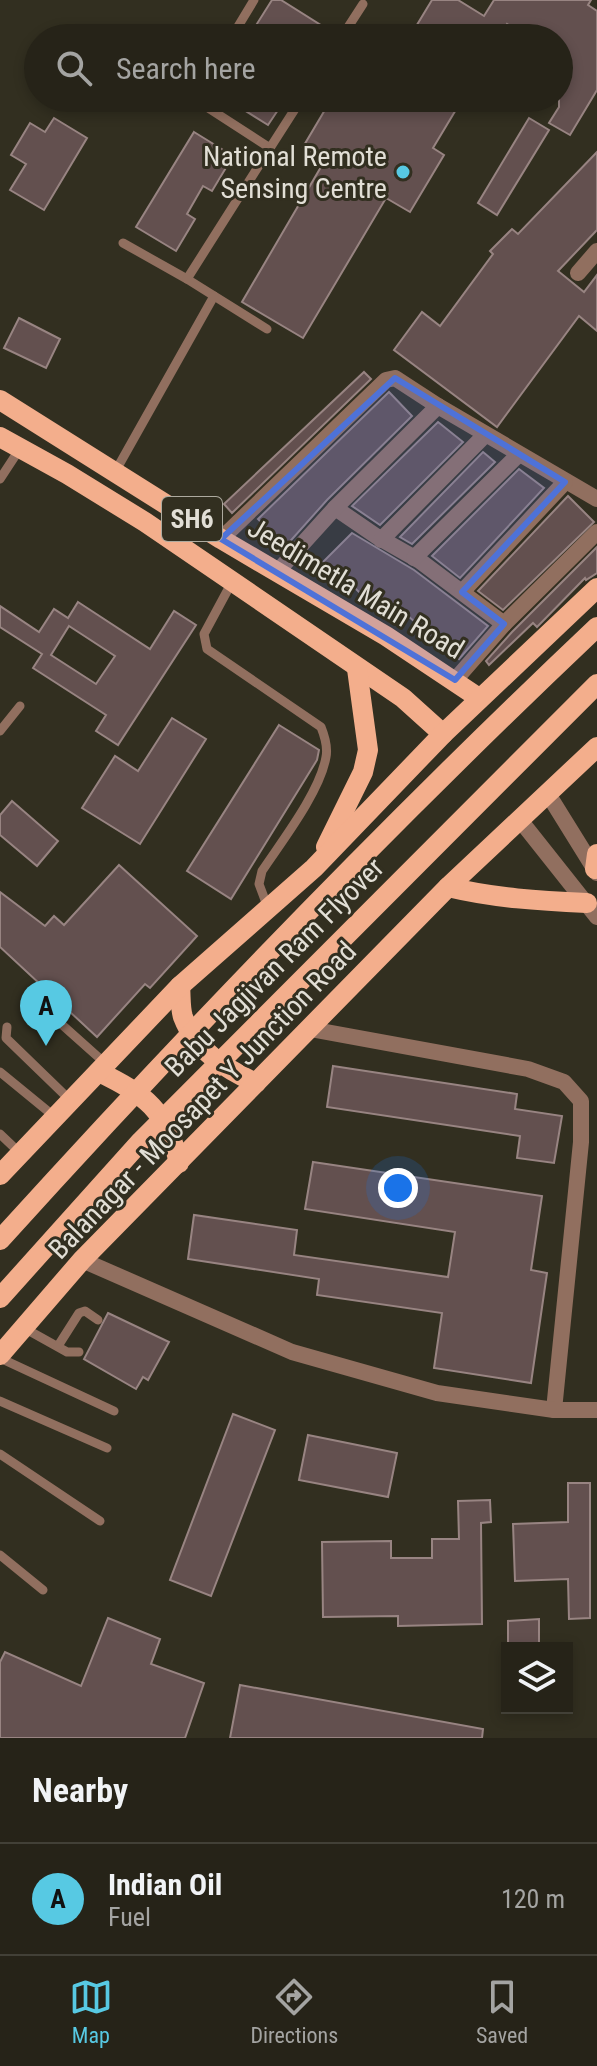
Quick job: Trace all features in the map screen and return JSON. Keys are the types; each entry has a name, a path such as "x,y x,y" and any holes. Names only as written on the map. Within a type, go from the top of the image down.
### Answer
{"main road":[{"name":"Jeedimetla Main Road","path":"0,400 221,539 386,636 479,698"},
{"name":"Jeedimetla Main Road","path":"0,437 145,522 403,698 443,734"},
{"path":"0,1175 180,986 314,868 479,698 597,588"},
{"name":"Babu Jagjivan Ram Flyover","path":"0,1240 116,1112 491,727 597,627"},
{"path":"314,868 354,793 368,750 357,669"},
{"name":"Babu Jagjivan Ram Flyover","path":"0,1298 141,1141 597,684"},
{"name":"Balanagar - Moosapet Y Junction Road","path":"0,1357 82,1260 448,887 597,747"},
{"path":"448,887 476,894 592,910"},
{"path":"180,986 183,1016 202,1049 232,1072 256,1083"},
{"path":"102,1068 150,1104 172,1134 179,1163"}],"street":[{"path":"578,273 597,251"},
{"path":"221,539 386,380 395,378 518,455 597,499"},
{"path":"277,572 335,508 438,406"},
{"path":"381,540 485,435"},
{"path":"414,558 518,455"},
{"path":"462,592 565,482"},
{"path":"335,508 381,540 414,558 504,624"},
{"path":"455,680 504,624 597,532"},
{"path":"548,794 596,866"},
{"path":"520,820 592,910"},
{"path":"310,1029 528,1069 564,1082 581,1101 581,1142 554,1410"},
{"path":"82,1260 292,1352 437,1393 554,1410 597,1410"}],"lane":[{"path":"239,24 254,0"},
{"path":"350,24 363,4"},
{"path":"214,112 270,148"},
{"path":"187,279 293,112"},
{"path":"123,243 267,329"},
{"path":"115,472 214,296"},
{"path":"0,479 19,450"},
{"path":"232,582 212,614 204,634 207,649 321,727 327,755 319,779 262,871 259,884 268,909"},
{"path":"0,731 20,706"},
{"path":"30,1004 41,1006 102,1068"},
{"path":"7,1027 6,1038 71,1101"},
{"path":"0,1072 55,1117"},
{"path":"0,1134 21,1154"},
{"path":"58,1346 79,1313 85,1311 98,1320"},
{"path":"24,1328 67,1352 79,1352"},
{"path":"0,1357 114,1411"},
{"path":"0,1401 107,1448"},
{"path":"0,1454 100,1521"},
{"path":"0,1555 43,1590"}],"highlighted area":[{"path":"395,378 565,482 462,592 504,624 455,680 221,539"}],"building":[{"path":"272,0 281,0 319,24 257,24"},
{"path":"432,0 458,0 484,16 494,0 591,0 588,5 597,11 597,90 570,135 549,123 556,112 573,112 573,24 417,24"},
{"path":"247,112 277,112 268,125"},
{"path":"324,112 455,112 433,148 444,155 410,212 386,198 303,338 242,302 325,160 303,147"},
{"path":"54,118 87,138 44,210 10,190 26,164 11,155 30,123 45,132"},
{"path":"529,118 549,130 497,215 478,203"},
{"path":"194,132 233,156 212,191 203,186 187,214 195,219 176,251 136,227"},
{"path":"597,152 597,230 558,271 584,292 597,275 597,331 579,316 497,427 394,350 422,312 440,326 493,254 490,251 512,229 518,234"},
{"path":"19,318 60,339 46,368 4,348"},
{"path":"364,372 371,379 232,513 224,504"},
{"path":"389,392 412,416 327,500 285,547 258,519"},
{"path":"438,422 463,442 380,525 352,506"},
{"path":"483,452 495,462 412,544 400,537"},
{"path":"519,469 544,488 460,578 432,556"},
{"path":"568,496 594,522 503,610 478,591"},
{"path":"352,533 414,570 488,626 459,659 402,611 395,617 375,596 369,602 346,579 342,582 323,562"},
{"path":"597,547 597,573 585,578 537,627 533,623 489,665 486,661 512,632"},
{"path":"78,602 150,649 174,611 196,625 118,745 96,731 106,715 33,668 42,654 0,627 0,606 39,632 54,609 68,618","holes":["69,626 115,656 96,684 51,655"]},
{"path":"172,718 206,739 140,844 82,808 115,756 138,771"},
{"path":"279,725 319,750 317,760 231,899 187,871"},
{"path":"12,801 58,841 37,866 0,835 0,815"},
{"path":"119,865 197,936 150,988 145,984 97,1037 0,947 0,892 45,926 54,916 64,925"},
{"path":"333,1066 517,1094 515,1109 562,1116 554,1163 517,1158 520,1136 327,1107"},
{"path":"313,1162 542,1196 531,1270 547,1273 531,1383 434,1368 442,1313 317,1295 319,1279 188,1259 194,1215 297,1230 294,1255 448,1277 455,1232 305,1209"},
{"path":"108,1313 169,1342 148,1380 143,1377 136,1389 84,1359"},
{"path":"233,1414 275,1430 211,1596 170,1580"},
{"path":"308,1435 397,1453 388,1497 299,1480"},
{"path":"568,1483 590,1483 590,1618 569,1619 568,1579 515,1581 513,1524 568,1522"},
{"path":"490,1500 491,1522 481,1523 482,1624 398,1626 398,1616 323,1617 322,1542 391,1541 391,1558 432,1558 432,1539 459,1539 458,1501"},
{"path":"108,1618 160,1639 151,1664 204,1683 185,1738 0,1738 0,1662 5,1652 81,1686"},
{"path":"539,1619 539,1642 508,1642 508,1621"},
{"path":"240,1685 483,1729 482,1738 230,1738"}],"place":[{"name":"National Remote Sensing Centre","path":"403,172"},
{"name":"Indian Oil","path":"46,1046"}]}
